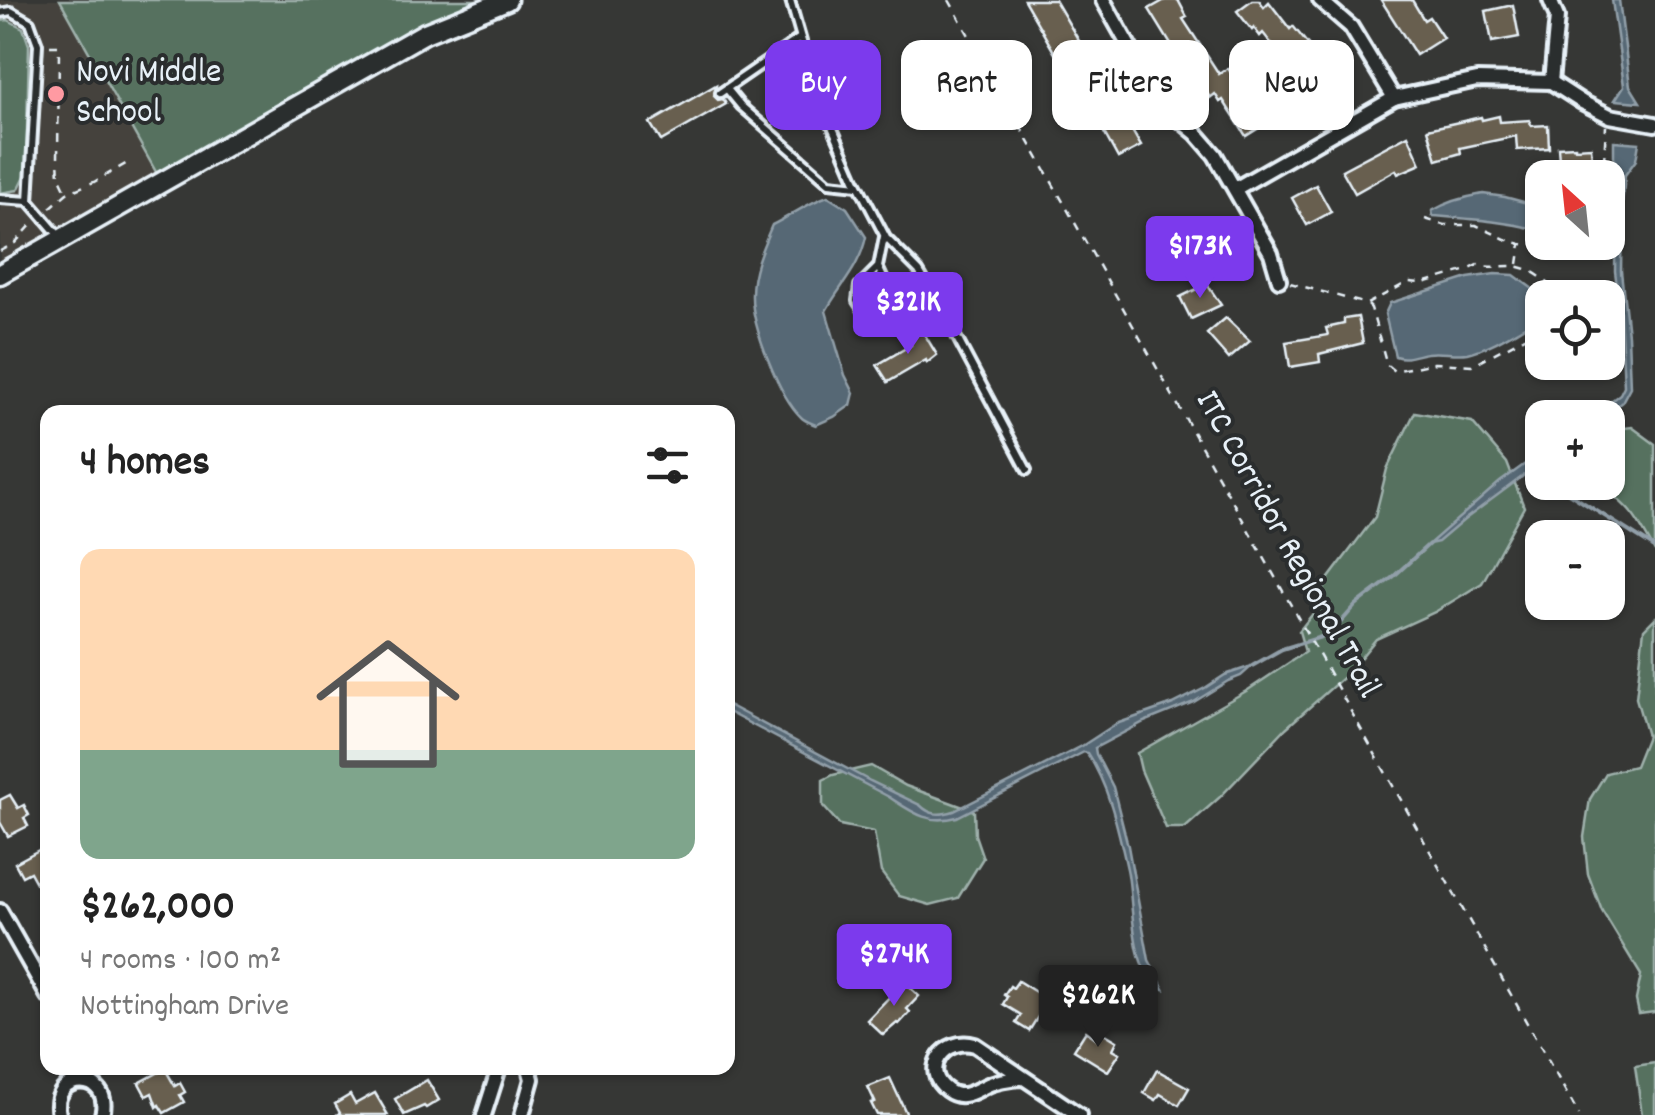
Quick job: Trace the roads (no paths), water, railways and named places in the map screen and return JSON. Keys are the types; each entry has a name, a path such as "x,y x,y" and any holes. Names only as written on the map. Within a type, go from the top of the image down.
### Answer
{"street":[{"path":"0,274 425,33 507,0"},
{"path":"1103,0 1162,105 1215,155 1272,253 1279,280"},
{"path":"1320,0 1352,27 1394,98"},
{"path":"1550,0 1557,17 1551,82"},
{"path":"1235,189 1394,98 1477,80 1551,82 1607,115 1655,124"},
{"path":"0,911 40,982"},
{"path":"1,948 16,939"},
{"path":"1021,1078 991,1083 966,1096 957,1095 942,1085 936,1068 943,1051 967,1042 1080,1115"},
{"path":"59,1115 57,1102 62,1090 80,1075"},
{"path":"82,1075 102,1095 102,1115"},
{"path":"484,1115 497,1075"},
{"path":"522,1115 531,1075"}],"lane":[{"path":"790,0 815,87 858,186 885,235 919,271 1028,470"},
{"path":"0,13 11,11 30,22 38,44 30,201 61,238"},
{"path":"800,38 724,91 829,183 858,186"},
{"path":"0,199 30,201"},
{"path":"878,267 892,308 880,316 864,312 857,301 859,286 878,267 885,235"}],"water":[{"path":"1612,0 1619,0 1630,86 1640,102 1615,100 1624,86"},
{"path":"1614,141 1639,143 1636,160 1625,175 1625,160 1614,158"},
{"path":"1483,194 1525,202 1525,228 1433,216 1432,211"},
{"path":"828,196 847,208 866,237 854,267 826,311 854,393 851,405 816,425 793,408 776,377 756,323 752,285 772,225"},
{"path":"1615,260 1621,260 1622,280 1616,280"},
{"path":"1514,275 1525,283 1525,326 1468,353 1395,356 1385,314 1390,303 1468,278"},
{"path":"1625,308 1630,387 1623,400 1612,400 1624,386"},
{"path":"1525,464 1525,475 1438,542 1429,544"},
{"path":"1252,666 1194,702 1095,748 1113,787 1149,960 1164,989 1144,970 1116,824 1102,780 1087,753 957,817 937,819 913,812 735,716 735,709 940,814 954,811 1082,746 1116,724 1173,704 1225,675"}],"waterway":[{"path":"1579,500 1655,548"},
{"path":"1252,666 1282,649 1334,630 1356,605 1429,544"}],"place":[{"name":"Novi Middle School","path":"56,94"}]}
